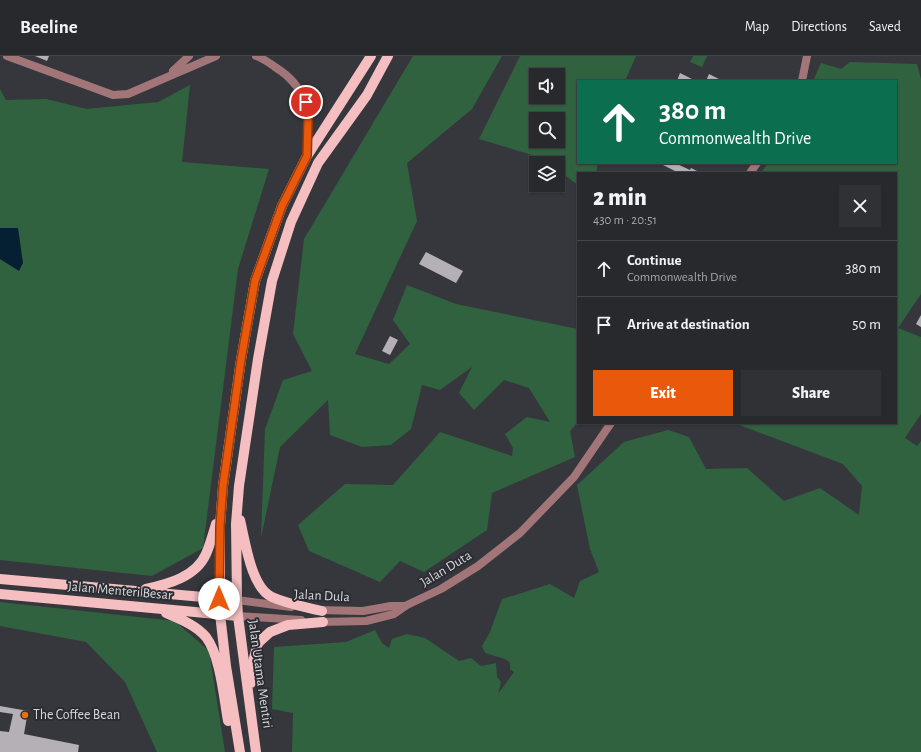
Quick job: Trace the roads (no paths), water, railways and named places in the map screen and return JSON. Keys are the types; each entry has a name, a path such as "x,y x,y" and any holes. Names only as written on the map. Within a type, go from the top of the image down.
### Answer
{"main road":[{"path":"240,752 227,673 220,614 220,526 223,486 241,360 255,281 282,206 307,156 372,56"},
{"name":"Jalan Utama Mentiri","path":"256,752 238,616 236,524 239,486 258,359 272,281 291,222 318,163 367,95 388,56"},
{"path":"237,508 252,569 258,584 270,597 322,611"},
{"path":"136,592 166,585 181,579 196,568 206,556 221,509"},
{"name":"Jalan Menteri Besar","path":"0,579 237,600"},
{"name":"Jalan Menteri Besar","path":"0,594 238,616"},
{"path":"158,609 195,627 206,637 215,653 234,752"},
{"path":"249,697 254,658 258,643 270,632 288,625 323,622"}],"street":[{"path":"7,56 113,95 128,94 216,56"},
{"path":"168,76 189,56"},
{"path":"256,56 286,74 295,84 306,102 308,120 307,156"},
{"path":"802,80 807,56"},
{"name":"Jalan Duta","path":"238,616 323,622 366,621 394,614 407,605 441,589 478,566 520,533 574,477 610,424"},
{"name":"Jalan Dula","path":"237,600 322,611 363,611 407,605"}],"water":[{"path":"0,228 18,228 23,263 19,271 0,259"}],"place":[{"name":"The Coffee Bean","path":"25,715"}]}
